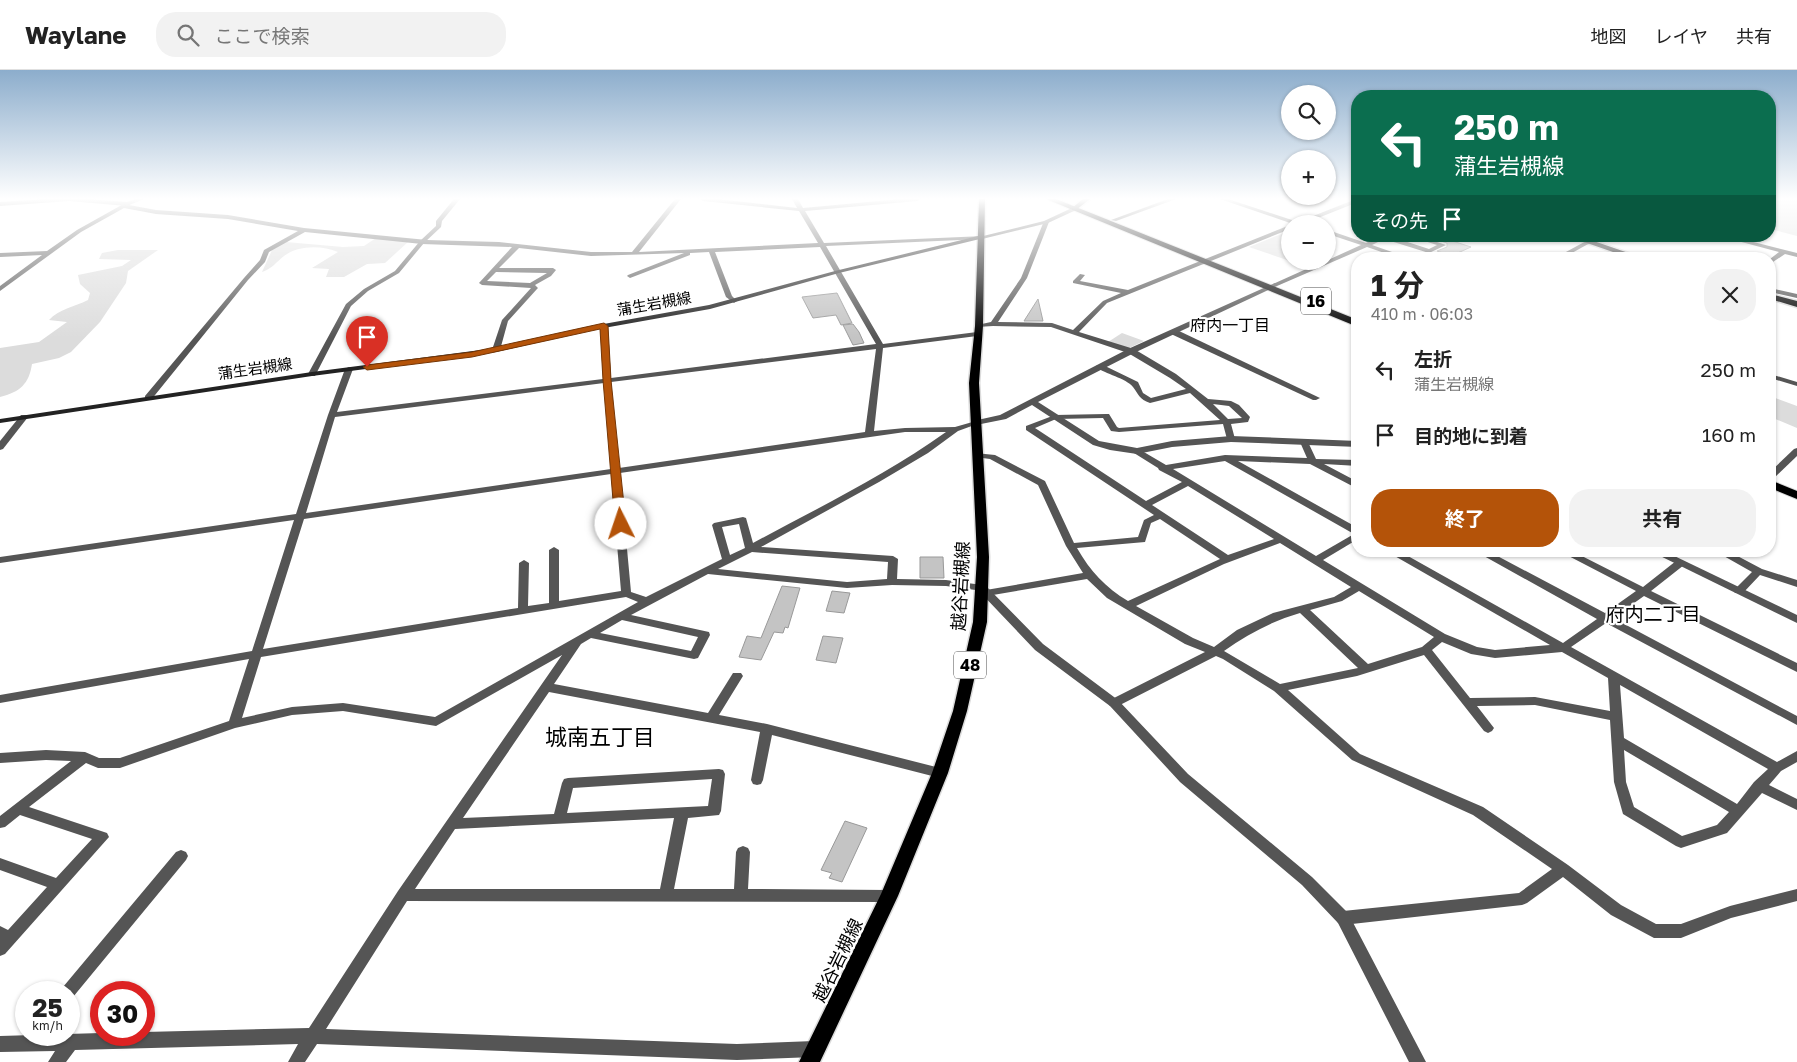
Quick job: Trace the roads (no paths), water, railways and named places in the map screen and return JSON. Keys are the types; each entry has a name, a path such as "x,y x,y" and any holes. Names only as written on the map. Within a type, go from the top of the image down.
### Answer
{"highway":[{"name":"16","path":"1171,245 1351,315"},
{"name":"16","path":"1173,245 1208,260"},
{"name":"16","path":"1272,286 1351,321"},
{"path":"1776,486 1797,495"},
{"path":"1776,493 1797,502"}],"main road":[{"name":"蒲生岩槻線","path":"0,421 312,374 496,350 604,326 688,312 837,272 948,245"},
{"name":"越谷岩槻線","path":"812,1055 890,896 940,773 960,711 980,622 985,590 974,382 982,245"},
{"path":"1598,245 1620,252"},
{"path":"1776,298 1797,304"}],"street":[{"path":"0,289 58,245"},
{"path":"148,398 263,261 266,251 276,245"},
{"path":"312,374 348,305 366,290 397,272 420,245"},
{"path":"500,245 591,254 634,254 816,245"},
{"path":"634,254 641,245"},
{"path":"822,245 880,345 869,434"},
{"path":"993,324 1024,278 1037,245"},
{"path":"1075,332 1105,302 1245,245"},
{"path":"0,560 869,434 905,430 955,429 1003,417 1131,351 1365,245"},
{"path":"1367,245 1388,252"},
{"path":"1411,245 1429,251 1443,246 1441,245"},
{"path":"1569,252 1582,245"},
{"path":"1758,245 1797,256"},
{"path":"494,270 553,270 531,285 482,283 494,270 517,246"},
{"path":"712,250 729,297 734,301"},
{"path":"630,276 696,251"},
{"path":"1776,258 1784,252"},
{"path":"0,255 47,253"},
{"path":"1082,275 1075,282 1129,292"},
{"path":"496,350 505,320 535,288 531,285"},
{"path":"1776,291 1797,296"},
{"path":"332,415 880,345 978,330 993,324 1052,326 1131,351 1173,376 1205,402 1226,421 1231,439"},
{"path":"604,326 626,594"},
{"path":"1174,332 1316,398"},
{"path":"1100,367 1136,384 1140,394 1150,401 1191,390"},
{"path":"234,724 332,415 349,369"},
{"path":"1776,378 1797,384"},
{"path":"1205,402 1226,401 1235,404 1246,417 1245,420 1120,430 1114,429 1106,416 1055,417 1029,428 1227,559"},
{"path":"1032,402 1096,443 1137,451 1172,444 1231,439 1351,444"},
{"path":"0,447 24,417"},
{"path":"0,758 46,755 85,757 98,763 120,762 234,724 292,711 343,707 436,722 619,616 750,549 876,480 926,451 955,429"},
{"path":"1304,442 1313,462 1351,482"},
{"path":"1137,451 1162,468 1441,636 1476,652 1495,654 1563,648 1680,563"},
{"path":"1776,471 1797,451"},
{"path":"978,455 992,457 1042,483 1071,546 1090,575 1111,596 1130,605 1190,641 1228,656 1278,688 1356,757 1478,811 1563,869 1616,910 1654,931 1681,931 1730,912 1797,895"},
{"path":"1162,468 1225,458 1351,463"},
{"path":"1225,458 1351,530"},
{"path":"1145,504 1187,483"},
{"path":"1071,546 1142,540 1147,522 1160,515"},
{"path":"727,560 717,525 742,520 750,549"},
{"path":"1316,560 1351,538"},
{"path":"1130,605 1227,559 1282,539"},
{"path":"750,549 893,558 892,582"},
{"path":"554,550 554,606"},
{"path":"1401,557 1777,768"},
{"path":"1491,557 1797,721"},
{"path":"1576,557 1797,668"},
{"path":"1668,557 1797,619"},
{"path":"1731,557 1758,571 1797,584"},
{"path":"523,611 524,563"},
{"path":"706,571 847,585 892,582 946,583 985,590 1090,575"},
{"path":"1739,591 1758,571"},
{"path":"1114,704 1216,652 1241,633 1276,616 1338,599 1359,586"},
{"path":"985,590 1039,647 1114,704 1184,778 1307,881 1343,918 1418,1062"},
{"path":"0,699 256,654 626,594 647,601"},
{"path":"1302,609 1366,669"},
{"path":"583,637 694,655 705,635 619,616"},
{"path":"1278,688 1366,669 1426,650 1441,636"},
{"path":"296,1062 403,895 546,687 583,637"},
{"path":"1426,650 1488,728"},
{"path":"711,719 737,676"},
{"path":"1614,677 1620,782 1628,810 1681,842 1722,829 1777,768 1797,756"},
{"path":"546,687 767,729 940,773"},
{"path":"1468,702 1535,701 1615,716"},
{"path":"757,780 767,729"},
{"path":"1617,740 1738,811"},
{"path":"0,823 85,757"},
{"path":"452,824 714,811 719,774 568,783 559,818"},
{"path":"1759,786 1797,805"},
{"path":"0,949 5,935 58,885 102,837 18,809"},
{"path":"666,896 682,813"},
{"path":"741,896 743,852"},
{"path":"77,981 181,856"},
{"path":"0,864 58,885"},
{"path":"1343,918 1522,899 1563,869"},
{"path":"403,895 890,896"},
{"path":"80,1042 314,1036 812,1055"},
{"path":"0,1044 15,1042"},
{"path":"56,1062 68,1046"}],"district":[{"name":"府内一丁目","path":"1230,325"},
{"name":"府内二丁目","path":"1653,613"},
{"name":"城南五丁目","path":"600,736"}]}
